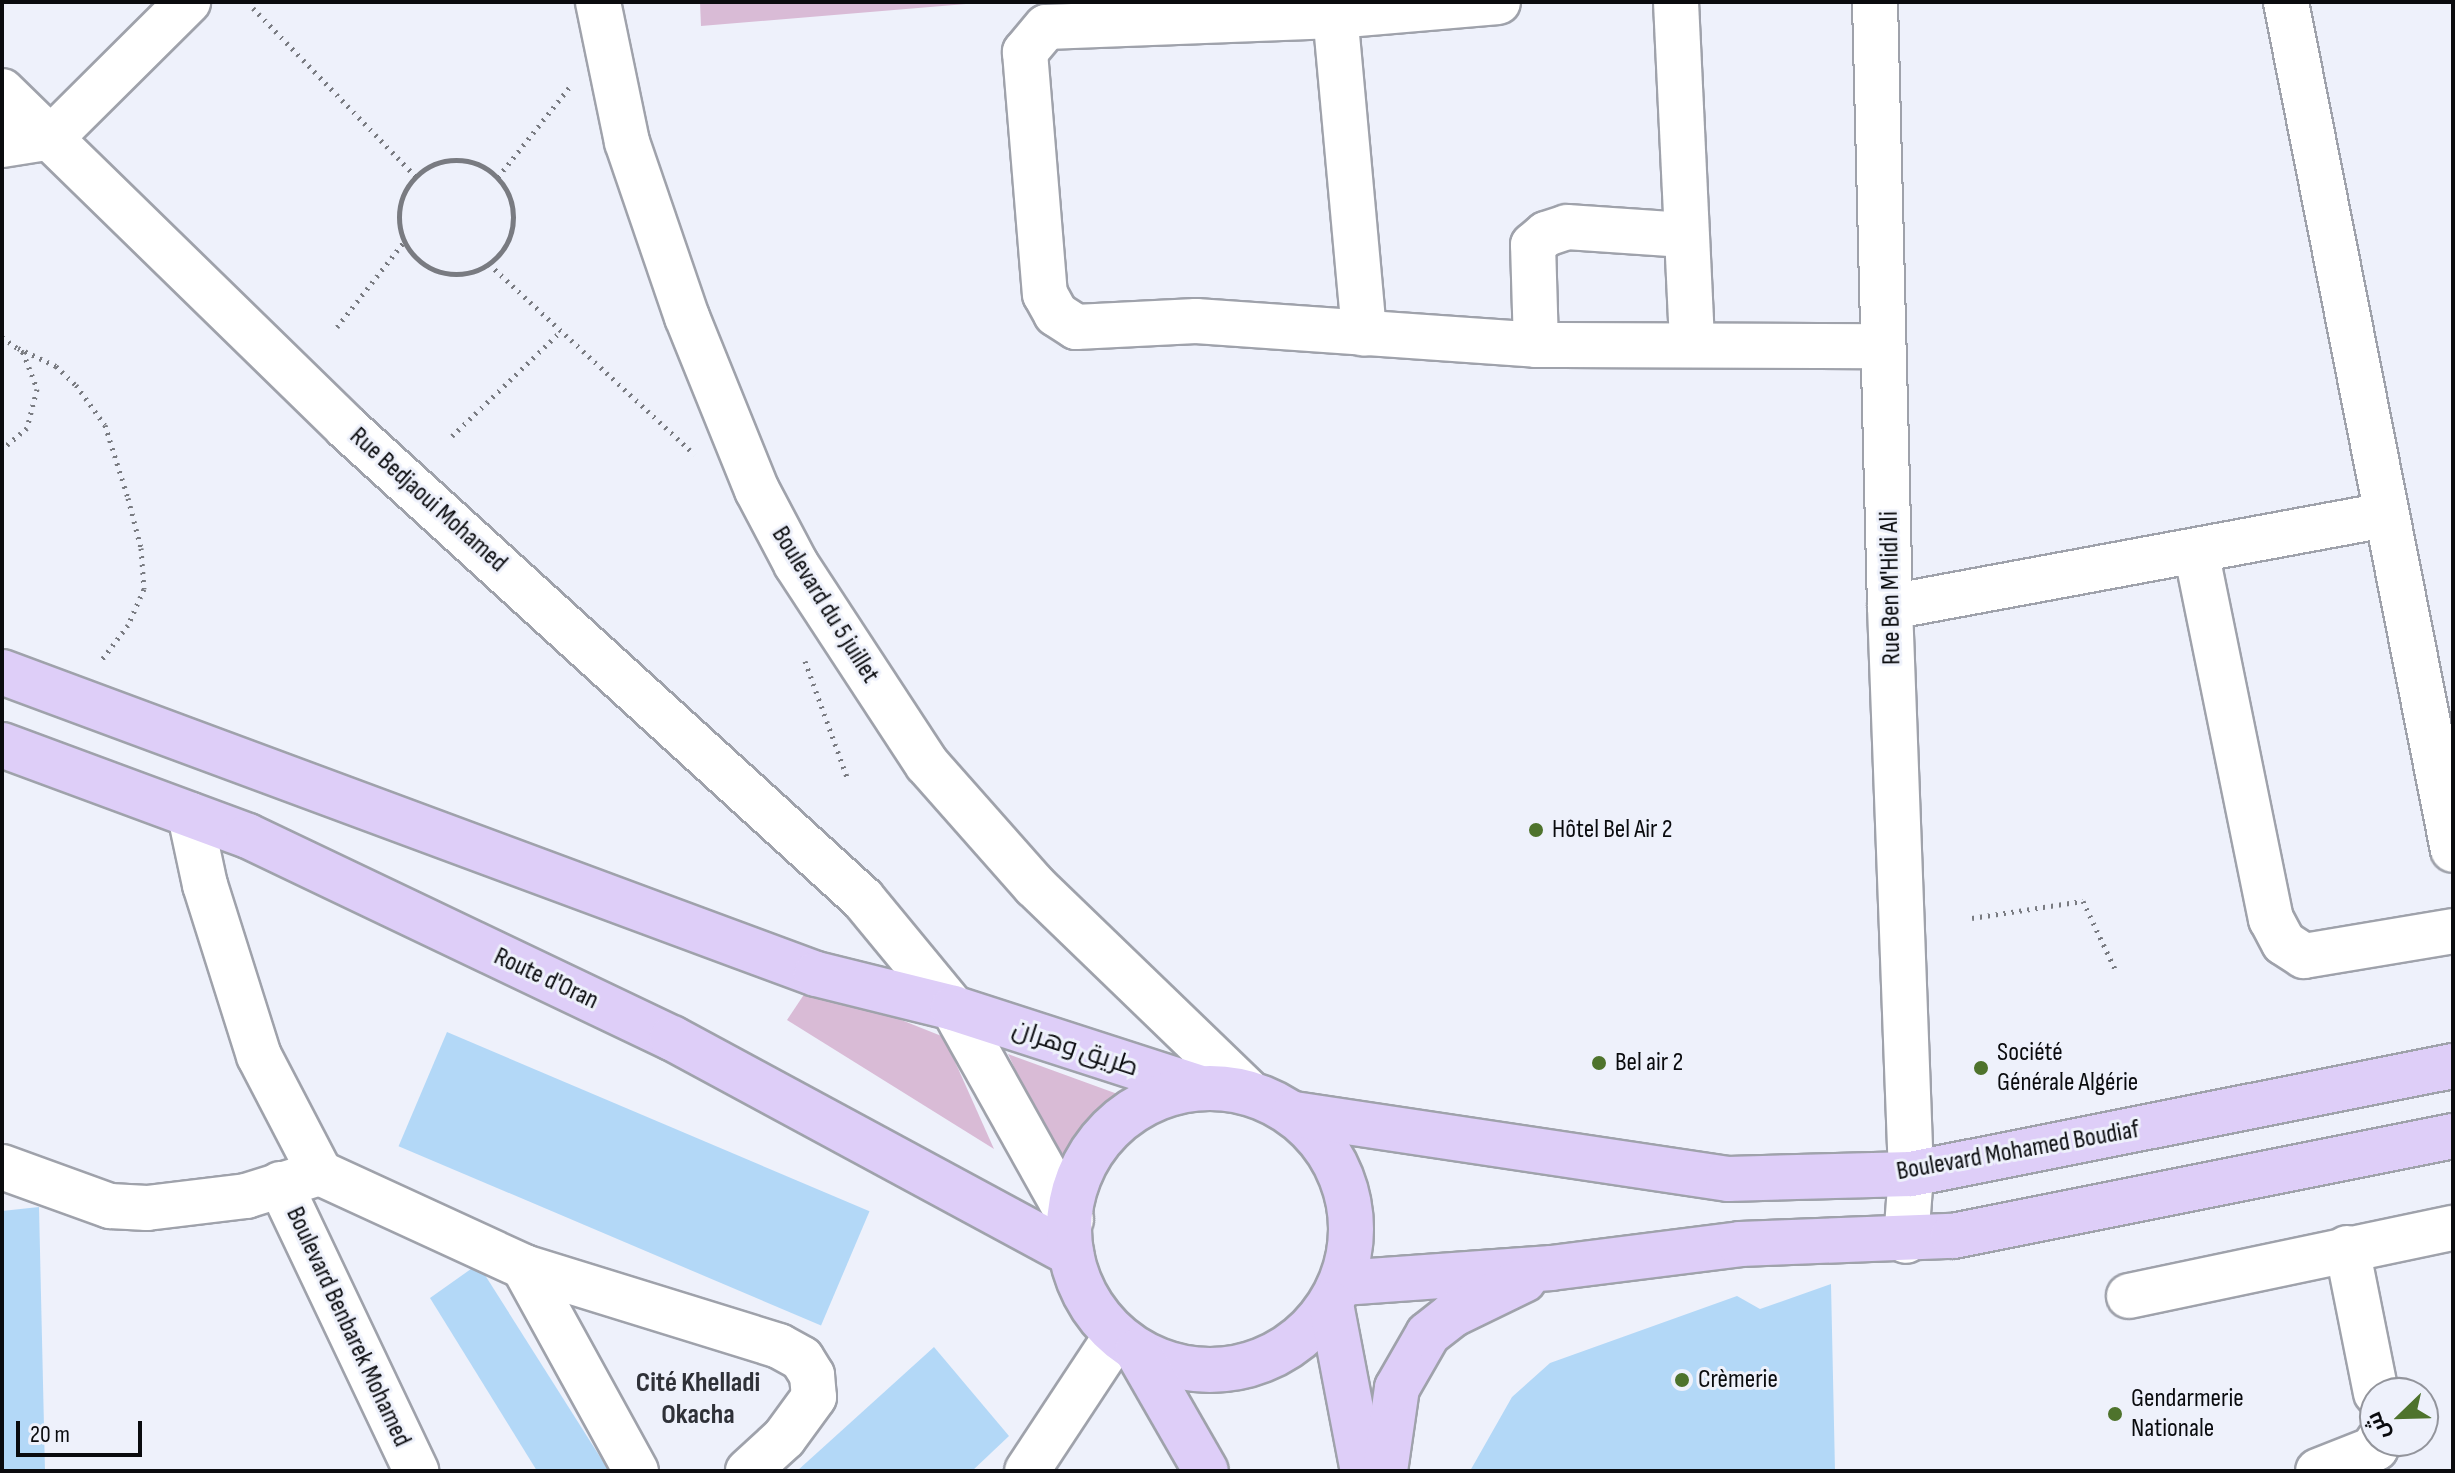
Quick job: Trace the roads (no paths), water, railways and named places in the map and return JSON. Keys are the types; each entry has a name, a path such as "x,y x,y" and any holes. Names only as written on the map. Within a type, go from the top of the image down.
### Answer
{"main road":[{"path":"2,672 816,974 953,1008"},
{"name":"Route d'Oran","path":"2,745 248,836 672,1038 1071,1236"},
{"name":"طريق وهران","path":"953,1008 1197,1087"},
{"name":"Boulevard Mohamed Boudiaf","path":"1294,1114 1728,1179 1911,1174 2453,1066"},
{"path":"1126,1343 1171,1366 1207,1372 1244,1368 1278,1355 1308,1333 1336,1294 1351,1247 1351,1209 1340,1173 1321,1141 1294,1114 1248,1092 1197,1087 1155,1098 1119,1121 1090,1154 1073,1194 1071,1236 1093,1309 1126,1343 1206,1471"},
{"path":"1336,1294 1740,1244 1906,1241 2453,1136"},
{"path":"1385,1471 1397,1388 1428,1334 1481,1299 1551,1268"},
{"path":"1336,1294 1363,1471"}],"street":[{"path":"2,145 52,137 188,2"},
{"name":"Boulevard du 5 juillet","path":"598,2 627,142 687,317 757,490 796,564 927,764 1035,886 1248,1092"},
{"path":"1498,2 1045,15 1025,52 1045,294 1056,314 1076,327 1196,321 1536,345 1882,346"},
{"path":"1676,2 1692,345"},
{"name":"Rue Ben M'Hidi Ali","path":"1875,2 1890,607 1911,1174 1906,1241"},
{"path":"2286,2 2453,850"},
{"path":"1335,9 1364,334"},
{"name":"Rue Bedjaoui Mohamed","path":"2,91 346,427 863,899 953,1008 1071,1236"},
{"path":"1536,345 1533,245 1546,234 1567,227 1685,235"},
{"path":"1890,607 2385,515"},
{"path":"2196,551 2271,919 2284,943 2304,956 2453,931"},
{"name":"Boulevard Benbarek Mohamed","path":"190,815 205,885 300,1178 416,1471"},
{"path":"2,1167 67,1194 135,1207 210,1203 300,1178 524,1267 779,1346 802,1359 812,1375 814,1397 784,1438 748,1471"},
{"path":"2129,1296 2453,1228"},
{"path":"2347,1248 2373,1377"},
{"path":"524,1267 636,1471"},
{"path":"1027,1471 1126,1343"},
{"path":"2318,1471 2359,1455"}],"place":[{"name":"Hôtel Bel Air 2","path":"1536,830"},
{"name":"Bel air 2","path":"1599,1063"},
{"name":"Société Générale Algérie","path":"1981,1068"},
{"name":"Crèmerie","path":"1682,1380"},
{"name":"Gendarmerie Nationale","path":"2115,1414"}],"district":[{"name":"Cité Khelladi Okacha","path":"698,1399"}]}
